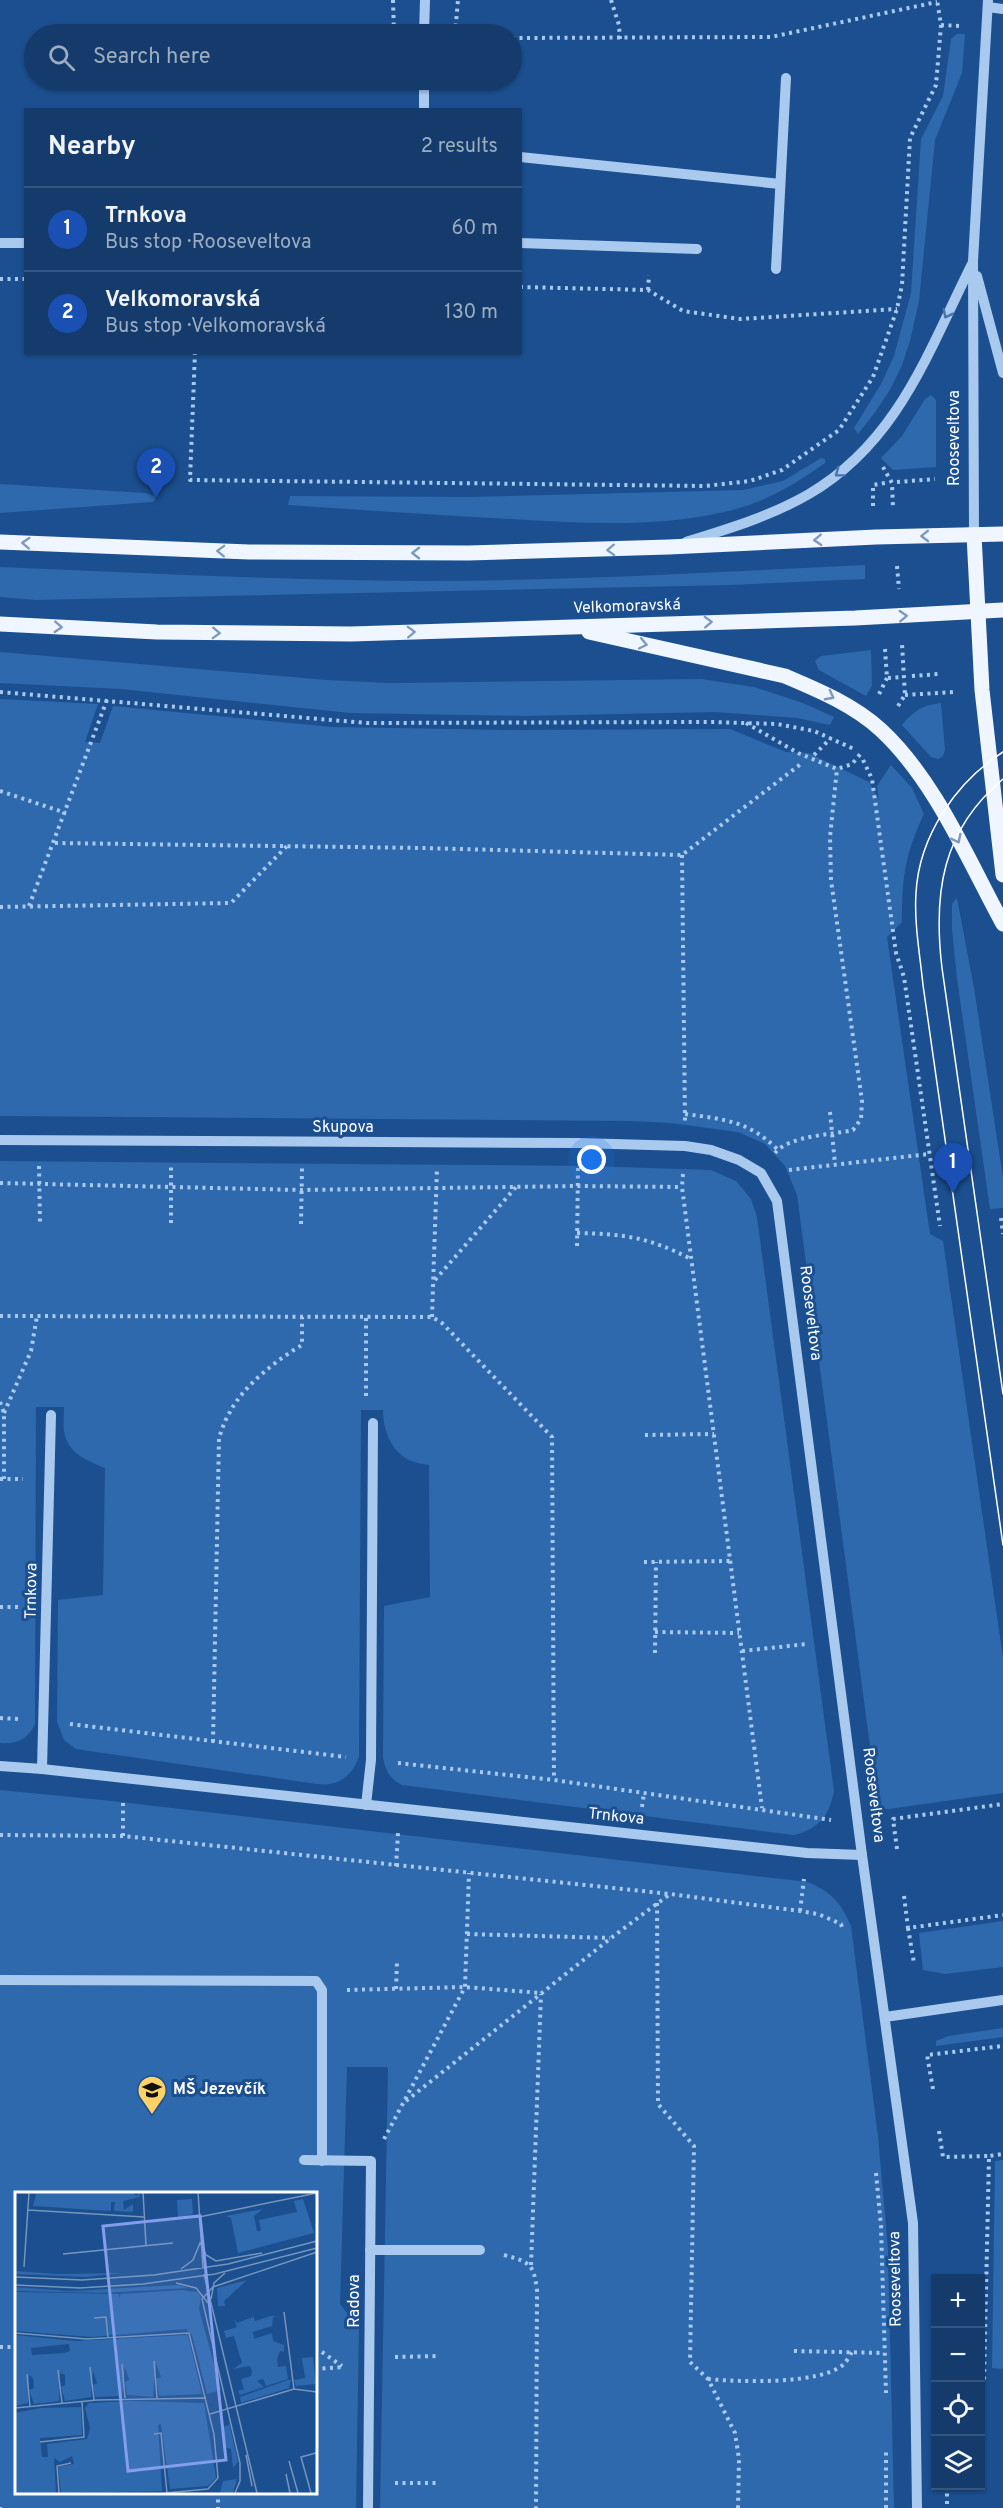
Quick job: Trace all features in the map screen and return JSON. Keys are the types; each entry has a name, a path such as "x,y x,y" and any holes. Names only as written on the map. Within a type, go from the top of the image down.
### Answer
{"main road":[{"path":"0,542 260,552 469,553 1003,534"},
{"name":"Rooseveltova","path":"974,535 982,690 1003,875"},
{"name":"Velkomoravská","path":"0,624 246,634 351,634 1003,610"},
{"path":"565,627 785,676 815,688 863,716 896,745 932,793 1003,924"}],"street":[{"path":"424,24 425,0"},
{"path":"988,4 1003,9"},
{"name":"Rooseveltova","path":"974,535 974,261 988,4"},
{"path":"776,269 786,78"},
{"path":"424,90 424,108"},
{"path":"522,157 780,184"},
{"path":"0,243 24,243"},
{"path":"522,243 697,249"},
{"path":"974,261 1003,373"},
{"path":"669,547 741,524 788,505 828,481 857,459 880,435 908,393 974,261"},
{"name":"Skupova","path":"0,1140 578,1143 685,1146 711,1150 739,1160 761,1173"},
{"name":"Rooseveltova","path":"761,1173 777,1201 862,1855 913,2223 917,2508"},
{"name":"Trnkova","path":"42,1768 51,1415"},
{"path":"366,1805 371,1760 373,1423"},
{"name":"Trnkova","path":"0,1766 42,1768 807,1853 862,1855"},
{"path":"0,1980 316,1981 322,1990 322,2161"},
{"path":"885,2018 1003,2000"},
{"path":"304,2160 371,2161"},
{"name":"Radova","path":"368,2508 371,2161"},
{"path":"370,2250 480,2250"}],"path":[{"path":"393,0 394,24"},
{"path":"456,24 458,0"},
{"path":"611,0 619,25 620,39"},
{"path":"195,354 190,480 705,486 750,482 782,470 839,430 873,377 897,309 902,285 910,138 936,85 940,25 937,1 771,37 522,38"},
{"path":"940,25 965,26"},
{"path":"0,279 24,279"},
{"path":"522,287 648,290 683,311 740,319 897,309"},
{"path":"876,462 890,476 893,506"},
{"path":"897,483 935,479"},
{"path":"873,506 873,485 885,483"},
{"path":"897,562 898,578"},
{"path":"902,648 905,695 940,693"},
{"path":"885,649 887,678 901,677"},
{"path":"912,676 939,674"},
{"path":"0,692 367,723 746,723 795,726 855,749"},
{"path":"29,906 108,700"},
{"path":"746,723 798,753 837,769 852,764 868,744"},
{"path":"814,755 831,738"},
{"path":"863,760 872,778 896,953 904,977 940,1226"},
{"path":"55,843 287,845 682,855 802,763"},
{"path":"761,1173 778,1149 802,1139 853,1130 861,1119 862,1109 831,880 830,837 837,769"},
{"path":"0,791 66,813"},
{"path":"0,907 231,903 287,845"},
{"path":"682,855 685,1114 729,1119 760,1134"},
{"path":"830,1112 835,1164"},
{"path":"795,1169 929,1154"},
{"path":"301,1224 302,1161"},
{"path":"39,1165 40,1222"},
{"path":"171,1167 171,1223"},
{"path":"432,1317 438,1167"},
{"path":"0,1183 301,1190 516,1186 682,1187 762,1808"},
{"path":"434,1280 516,1186"},
{"path":"577,1186 577,1246"},
{"path":"1001,1218 1003,1234"},
{"path":"577,1233 622,1234 644,1239 691,1259"},
{"path":"0,1316 432,1317 442,1323 552,1437 554,1780"},
{"path":"4,1413 31,1351 37,1316"},
{"path":"213,1742 219,1438 231,1410 257,1379 280,1358 302,1345 302,1317"},
{"path":"366,1318 366,1406 373,1423"},
{"path":"0,1402 4,1413 2,1479 32,1480"},
{"path":"645,1435 714,1434"},
{"path":"644,1562 730,1561"},
{"path":"655,1653 656,1562"},
{"path":"655,1632 739,1633"},
{"path":"742,1651 835,1641"},
{"path":"44,1720 213,1742 554,1780 762,1808 817,1819 858,1821"},
{"path":"897,1850 893,1819 1003,1804"},
{"path":"0,1835 123,1836 670,1894 818,1914 841,1924"},
{"path":"371,2161 406,2101 465,1987 469,1873"},
{"path":"406,2101 670,1894"},
{"path":"904,1896 914,1963"},
{"path":"657,1903 658,2104 694,2146 690,2362 708,2379 735,2433 739,2459 738,2508"},
{"path":"908,1928 1003,1915"},
{"path":"467,1934 611,1938"},
{"path":"396,1989 397,1962"},
{"path":"322,1990 465,1987 541,1993"},
{"path":"536,2508 537,2291 531,2265 541,1993"},
{"path":"933,2089 927,2055 1003,2046"},
{"path":"939,2131 943,2157 1003,2154"},
{"path":"984,2382 989,2156"},
{"path":"881,2226 886,2399"},
{"path":"480,2250 521,2259 531,2265"},
{"path":"316,2350 344,2367"},
{"path":"794,2351 884,2353"},
{"path":"708,2379 742,2382 827,2373 844,2364 852,2352"},
{"path":"394,2357 440,2356"},
{"path":"344,2367 345,2357"},
{"path":"316,2369 344,2367"},
{"path":"886,2443 886,2508"},
{"path":"394,2483 440,2483"},
{"path":"947,2490 947,2508"}],"shaded area":[{"path":"957,34 965,34 962,73 935,140 919,301 910,341 891,388 858,434 854,428 881,384 894,356 911,293 921,139 943,96 951,39"},
{"path":"931,395 936,400 936,467 893,470 881,458 902,436 925,399"},
{"path":"821,458 825,459 825,463 802,479 764,499 724,512 671,520 618,523 564,522 288,505 290,496 470,497 743,490 783,481"},
{"path":"0,484 145,493 155,496 155,501 0,513"},
{"path":"865,565 865,579 730,585 36,600 0,597 0,567 263,578 476,581"},
{"path":"871,650 872,686 866,696 819,670 815,661 821,656"},
{"path":"0,652 327,680 389,683 701,679 754,687 803,703 834,717 830,725 797,718 715,712 523,716 350,713 121,689 0,683"},
{"path":"0,699 98,704 85,742 100,743 113,706 333,727 517,730 730,729 786,752 809,753 869,782 879,800 877,786 891,765 912,788 924,814 906,866 902,922 887,937 930,1234 943,1241 1003,1658 1003,1793 881,1810 875,1784 797,1195 785,1166 765,1144 738,1132 670,1123 633,1121 0,1116"},
{"path":"941,703 945,750 943,756 938,759 931,757 902,725 919,709"},
{"path":"957,898 974,988 1003,1178 1003,1208 990,1209 957,979 952,904"},
{"path":"0,1161 589,1166 711,1170 736,1181 751,1199 757,1217 834,1791 822,1820 811,1829 794,1835 402,1785 394,1780 387,1770 383,1757 384,1606 430,1597 429,1465 411,1461 398,1452 387,1433 383,1410 361,1410 359,1757 348,1775 338,1782 317,1784 76,1749 64,1740 57,1722 58,1600 103,1595 105,1468 85,1459 69,1445 64,1431 64,1407 36,1407 35,1724 29,1734 21,1740 0,1743"},
{"path":"0,1790 808,1882 829,1894 839,1904 851,1926 878,2136 888,2249 894,2508 380,2508 388,2069 387,2067 347,2067 340,2304 359,2328 356,2508 0,2508"},
{"path":"1003,1921 1003,1967 945,1974 923,1970 919,1933"},
{"path":"1003,2028 1003,2037 936,2046 936,2041 948,2036"},
{"path":"1003,2160 1003,2369 992,2368 995,2161"}],"tram line":[{"path":"1003,752 970,779 943,812 924,851 916,893 923,985 1003,1545"},
{"path":"1003,779 982,799 966,820 955,841 946,864 939,914 942,968 1003,1394"}],"place":[{"name":"Velkomoravská","path":"156,498"},
{"name":"Trnkova","path":"953,1193"},
{"name":"MŠ Jezevčík","path":"152,2116"}]}
